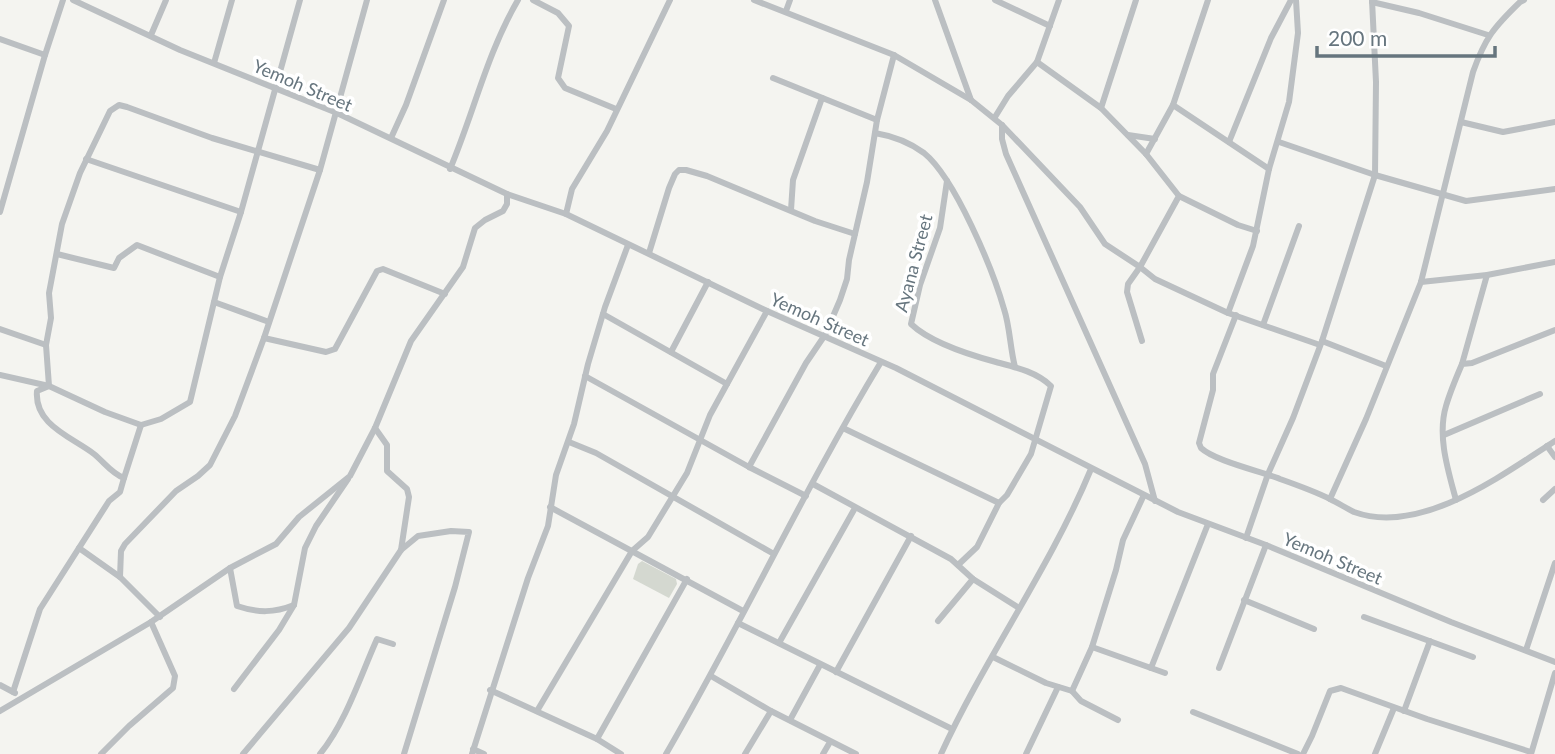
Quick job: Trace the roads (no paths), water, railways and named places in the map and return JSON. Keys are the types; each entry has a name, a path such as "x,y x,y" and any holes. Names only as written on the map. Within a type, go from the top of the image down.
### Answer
{"street":[{"path":"0,212 2,191 63,0"},
{"name":"Yemoh Street","path":"73,0 214,64 337,113 507,194 566,214 881,362 1037,439 1143,496 1555,662"},
{"path":"92,8 95,0"},
{"path":"151,36 166,0"},
{"path":"214,64 232,0"},
{"path":"0,375 49,386 141,425 160,419 190,402 220,277 241,212 300,0"},
{"path":"120,577 121,551 125,544 176,491 210,465 235,416 320,170 367,0"},
{"path":"391,138 406,105 444,0"},
{"path":"450,169 471,117 490,56 518,0"},
{"path":"533,0 558,13 569,26 558,78 560,83 565,88 616,109"},
{"path":"566,214 572,189 607,131 670,0"},
{"path":"754,0 894,55 971,100 995,117 1080,207 1105,244 1164,285 1228,313 1385,366"},
{"path":"786,11 790,0"},
{"path":"935,0 971,100"},
{"path":"995,0 1050,26"},
{"path":"995,117 1008,96 1037,62 1059,0"},
{"path":"1101,108 1136,0"},
{"path":"1146,154 1173,104 1208,0"},
{"path":"1229,142 1271,38 1293,0"},
{"path":"1228,313 1257,231 1269,169 1279,142 1296,58 1298,13 1293,0"},
{"path":"1246,538 1268,474 1293,418 1321,343 1375,175 1376,82 1372,1 1488,36"},
{"path":"1331,499 1420,282 1473,72 1488,36 1521,1"},
{"path":"0,39 45,55"},
{"path":"749,467 806,363 825,335 847,279 877,121 894,55"},
{"path":"1037,62 1101,108 1146,154 1179,196 1238,225 1257,231"},
{"path":"773,78 877,121"},
{"path":"791,210 793,180 822,98"},
{"path":"1173,104 1269,169"},
{"path":"49,386 46,345 51,318 49,293 66,209 86,159 110,111 119,105 320,170"},
{"path":"1461,122 1503,132 1555,122"},
{"path":"1002,125 1006,154 1145,464 1155,501"},
{"path":"875,132 896,137 923,153 947,181 982,251 1004,309 1015,367 1035,375 1051,386 1031,454 1007,495 999,503 976,547 958,565"},
{"path":"1126,134 1155,139"},
{"path":"1279,142 1375,175 1472,201 1555,189"},
{"path":"86,159 241,212"},
{"path":"649,253 669,188 679,170 707,176 815,221 855,234"},
{"name":"Ayana Street","path":"947,181 940,228 920,285 911,324 917,330 942,342 1015,367"},
{"path":"233,689 279,630 294,604 305,548 316,526 350,476 375,428 411,341 463,267 475,228 503,211 507,204 507,194"},
{"path":"1142,341 1127,292 1128,284 1179,196"},
{"path":"1263,325 1298,226"},
{"path":"484,754 472,751 490,690 548,526 556,475 569,442 603,314 628,244"},
{"path":"57,254 114,268 119,258 137,245 220,277"},
{"path":"1420,282 1487,275 1555,262"},
{"path":"264,338 326,352 335,349 377,271 383,269 444,294"},
{"path":"1456,500 1445,459 1443,423 1487,275"},
{"path":"671,352 708,282"},
{"path":"214,302 269,322"},
{"path":"537,711 632,551 648,537 687,474 710,415 767,310"},
{"path":"603,314 727,384"},
{"path":"1236,315 1213,374 1213,390 1199,443 1205,452 1331,499 1354,512 1403,516 1426,512 1456,500 1555,441"},
{"path":"0,329 46,345"},
{"path":"1462,364 1472,363 1555,330"},
{"path":"666,754 881,362"},
{"path":"586,376 806,496"},
{"path":"49,386 37,391 37,398 38,407 51,426 124,478"},
{"path":"1444,435 1540,394"},
{"path":"13,692 40,609 109,501 120,492 141,425"},
{"path":"375,428 387,445 387,471 407,489 409,497 401,550"},
{"path":"843,428 999,503"},
{"path":"569,442 596,453 774,554"},
{"path":"1547,446 1555,457"},
{"path":"941,754 952,729 1070,518 1091,469"},
{"path":"0,711 160,617 230,568 276,544 299,517 350,476"},
{"path":"813,484 911,536 1019,608"},
{"path":"1544,500 1555,489"},
{"path":"1072,691 1092,647 1123,540 1143,496"},
{"path":"550,507 743,611"},
{"path":"779,643 855,508"},
{"path":"1152,668 1208,524"},
{"path":"243,754 349,628 401,550 418,536 452,531 469,532 404,754"},
{"path":"836,672 911,536"},
{"path":"1219,668 1266,545"},
{"path":"79,548 120,577 160,617"},
{"path":"1527,650 1555,563"},
{"path":"230,568 237,606 252,611 276,612 294,604"},
{"path":"597,739 687,579"},
{"path":"938,621 973,579"},
{"path":"1244,600 1314,629"},
{"path":"1364,617 1473,657"},
{"path":"101,754 173,688 175,676 151,622"},
{"path":"738,623 952,729"},
{"path":"320,754 342,724 349,700 377,639 393,643"},
{"path":"1405,712 1430,641"},
{"path":"1092,647 1165,673"},
{"path":"993,657 1072,691 1081,701 1118,720"},
{"path":"790,720 820,664"},
{"path":"1193,712 1300,754 1312,736 1329,691 1341,688 1531,753 1555,673"},
{"path":"711,676 856,754"},
{"path":"0,685 23,697"},
{"path":"1026,754 1058,687"},
{"path":"490,690 597,739 621,754"},
{"path":"1375,754 1394,708"},
{"path":"745,754 771,710"},
{"path":"823,754 830,742"}]}
